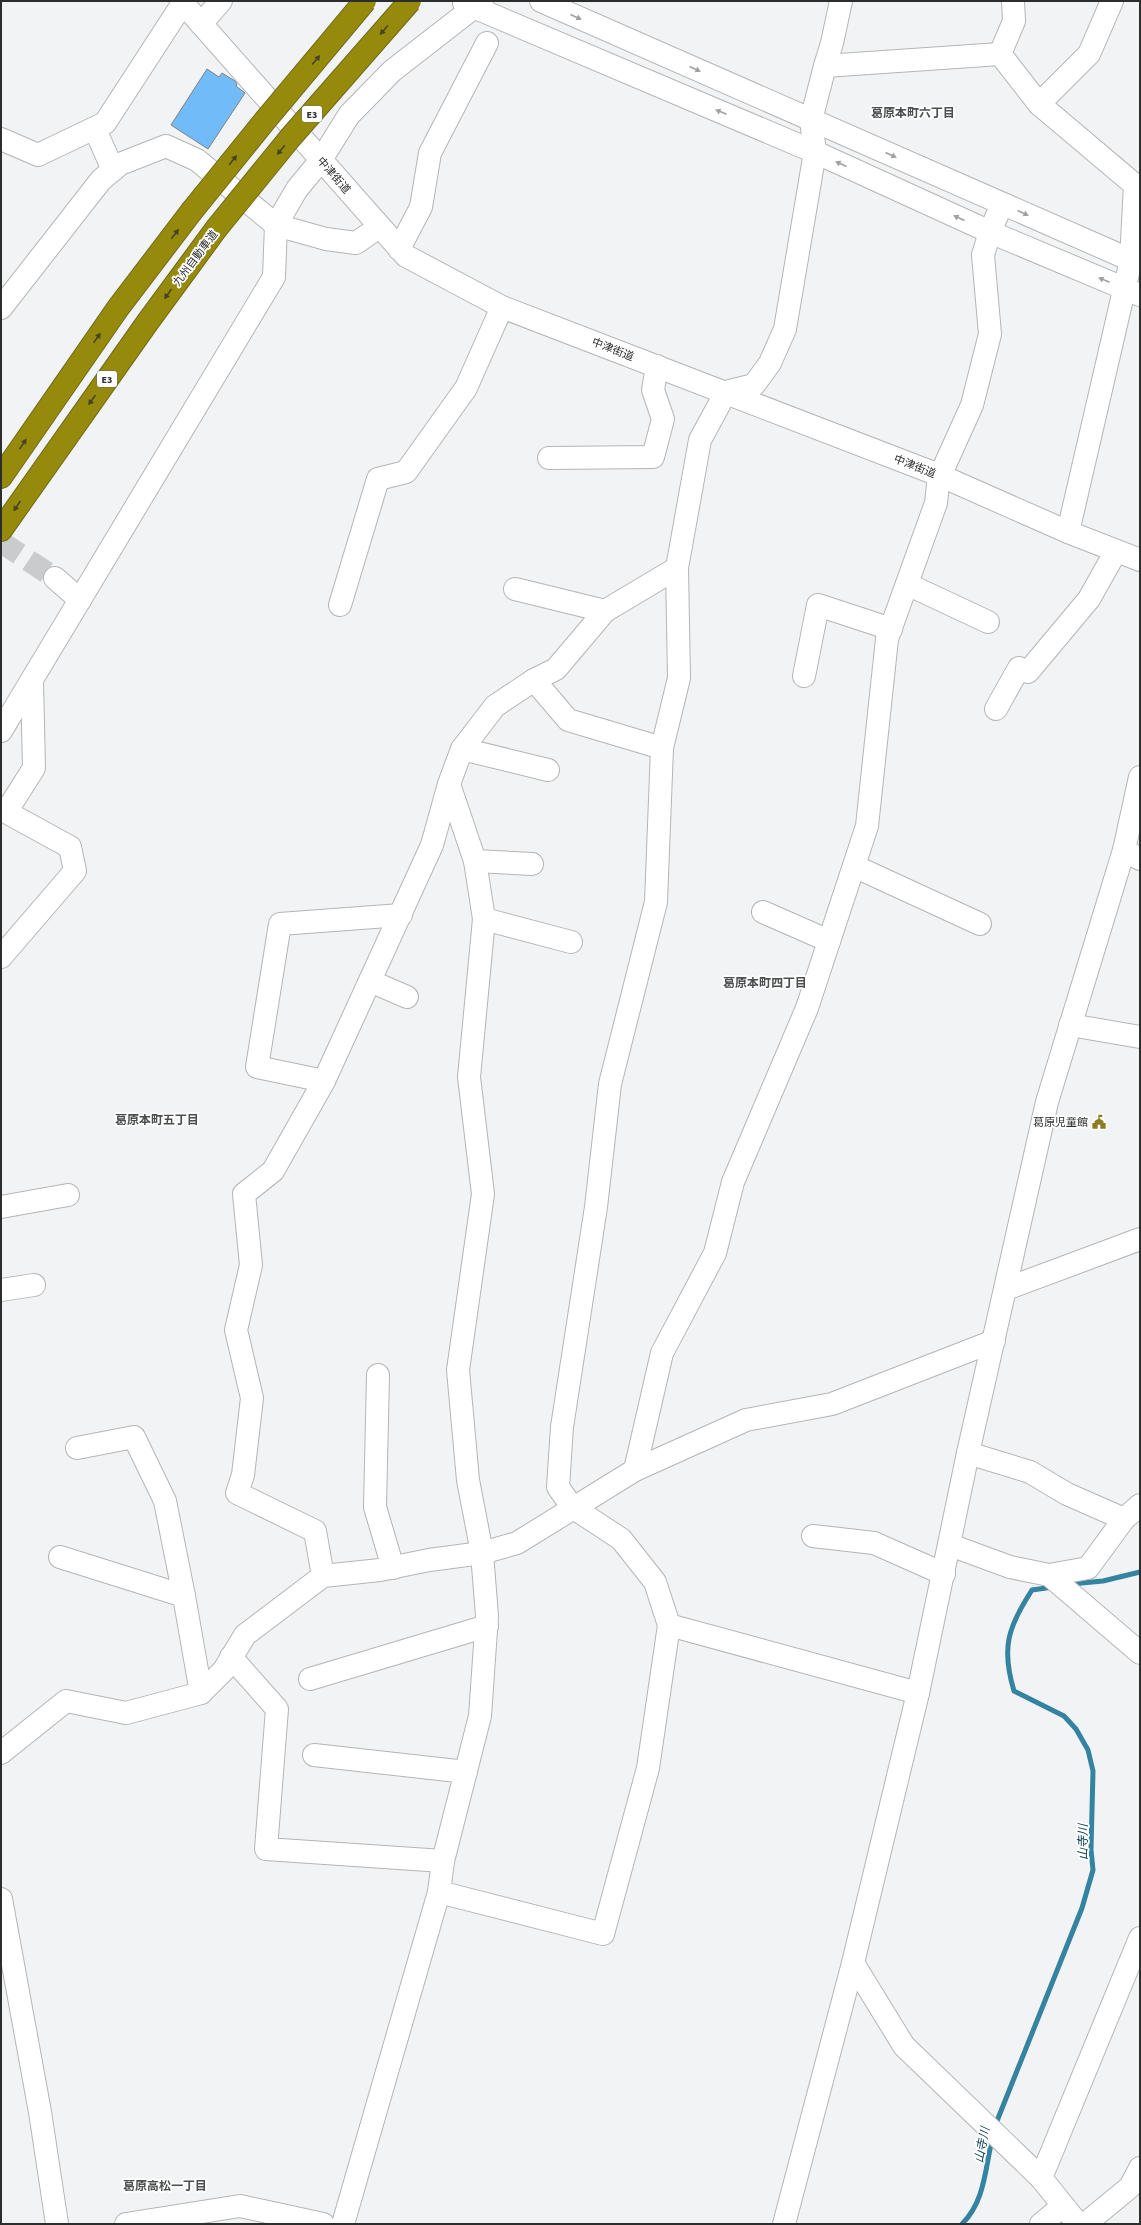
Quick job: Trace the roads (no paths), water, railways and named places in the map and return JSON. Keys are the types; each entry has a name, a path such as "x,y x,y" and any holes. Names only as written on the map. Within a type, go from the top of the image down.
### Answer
{"highway":[{"path":"1,477 118,308 191,212 365,1"},
{"name":"九州自動車道","path":"1,530 146,323 216,229 290,138 410,1"}],"street":[{"path":"201,24 221,1"},
{"path":"541,1 1136,262"},
{"path":"439,1892 603,1934 648,1768 669,1625 654,1582 621,1539 572,1508 558,1487 562,1427 596,1207 610,1084 656,902 662,748 679,678 677,568 700,440 726,392 754,385 770,363 785,329 815,152 811,120 832,43 841,1"},
{"path":"1000,54 1014,21 1013,1"},
{"path":"1039,104 1089,54 1112,1"},
{"path":"1,140 38,155 105,123 182,2"},
{"name":"中津街道","path":"182,2 406,256 502,307 939,475 1068,532 1140,560"},
{"path":"1,731 274,277 276,225 297,189 321,160 349,114 392,71 472,3 815,152 990,232 1132,292"},
{"path":"399,249 421,207 430,153 487,43"},
{"path":"825,66 1000,54"},
{"path":"1000,54 1039,104 1135,184 1136,262 1132,292 1068,532"},
{"path":"95,129 113,170"},
{"path":"1,308 101,180 120,164 166,146 197,160 276,225 326,239 356,243 379,227"},
{"path":"635,1470 662,1353 715,1253 733,1182 807,1008 868,826 887,639 936,503 939,475 972,404 990,334 983,255 990,232 1002,204"},
{"path":"340,605 378,479 406,472 466,388 502,307"},
{"path":"549,458 653,457 663,419 653,390 657,366"},
{"path":"996,709 1019,668 1028,672 1089,598 1116,551"},
{"path":"323,1576 315,1531 237,1493 243,1475 252,1398 236,1330 251,1265 244,1194 273,1171 324,1080 432,845 449,784 462,749 495,706 534,680 556,669 605,611 677,568"},
{"path":"55,578 80,600"},
{"path":"907,584 988,622"},
{"path":"515,588 605,611"},
{"path":"804,676 818,605 891,630"},
{"path":"534,680 568,720 662,748"},
{"path":"1,957 75,871 70,848 4,814 34,768 32,681"},
{"path":"462,749 548,770"},
{"path":"784,2224 853,1963 918,1692 944,1574 968,1453 1047,1102 1070,1025 1132,855 1140,777"},
{"path":"343,2224 439,1892 443,1861 480,1716 487,1626 482,1553 468,1480 458,1370 483,1194 469,1077 484,919 475,861 449,784"},
{"path":"475,861 532,864"},
{"path":"854,866 980,924"},
{"path":"763,912 829,941"},
{"path":"324,1080 257,1067 280,924 401,915"},
{"path":"484,919 571,942"},
{"path":"370,981 407,997"},
{"path":"1070,1025 1140,1037"},
{"path":"1,1207 68,1195"},
{"path":"1006,1289 1140,1239"},
{"path":"1,1290 34,1285"},
{"path":"1,1753 66,1701 126,1713 202,1693 224,1670 245,1635 323,1576 393,1568 482,1553 517,1543 635,1470 746,1420 832,1404 994,1341"},
{"path":"378,1375 375,1507 393,1568"},
{"path":"77,1448 134,1437 165,1501 202,1693"},
{"path":"968,1453 1030,1472 1067,1494 1124,1519"},
{"path":"950,1545 1010,1567 1050,1576 1088,1568 1124,1519 1140,1504"},
{"path":"813,1536 874,1543 944,1574"},
{"path":"60,1557 184,1596"},
{"path":"1050,1576 1140,1653"},
{"path":"669,1625 918,1692"},
{"path":"310,1679 487,1626"},
{"path":"231,1657 277,1709 266,1849 443,1861"},
{"path":"314,1755 466,1772"},
{"path":"1,1899 40,2112 57,2224"},
{"path":"1041,2178 1139,1942"},
{"path":"853,1963 904,2046 1041,2178 1078,2224"},
{"path":"1085,2224 1130,2187 1140,2168"},
{"path":"126,2224 240,2206 323,2224"},
{"path":"1041,2224 1063,2206"}],"waterway":[{"name":"山寺川","path":"1071,1584 1103,1581 1140,1572"},
{"name":"山寺川","path":"995,2126 1082,1908 1093,1870 1091,1850 1093,1771 1088,1750 1076,1729 1064,1716 1014,1691 1008,1662 1009,1638 1017,1615 1024,1603 1032,1590 1053,1587"},
{"name":"山寺川","path":"962,2224 970,2215 980,2195 992,2140"}],"tunnel":[{"path":"1,542 55,578"}],"place":[{"name":"葛原児童館","path":"1099,1122"}],"district":[{"name":"葛原本町六丁目","path":"913,113"},
{"name":"葛原本町四丁目","path":"765,983"},
{"name":"葛原本町五丁目","path":"157,1120"},
{"name":"葛原高松一丁目","path":"165,2186"}]}
